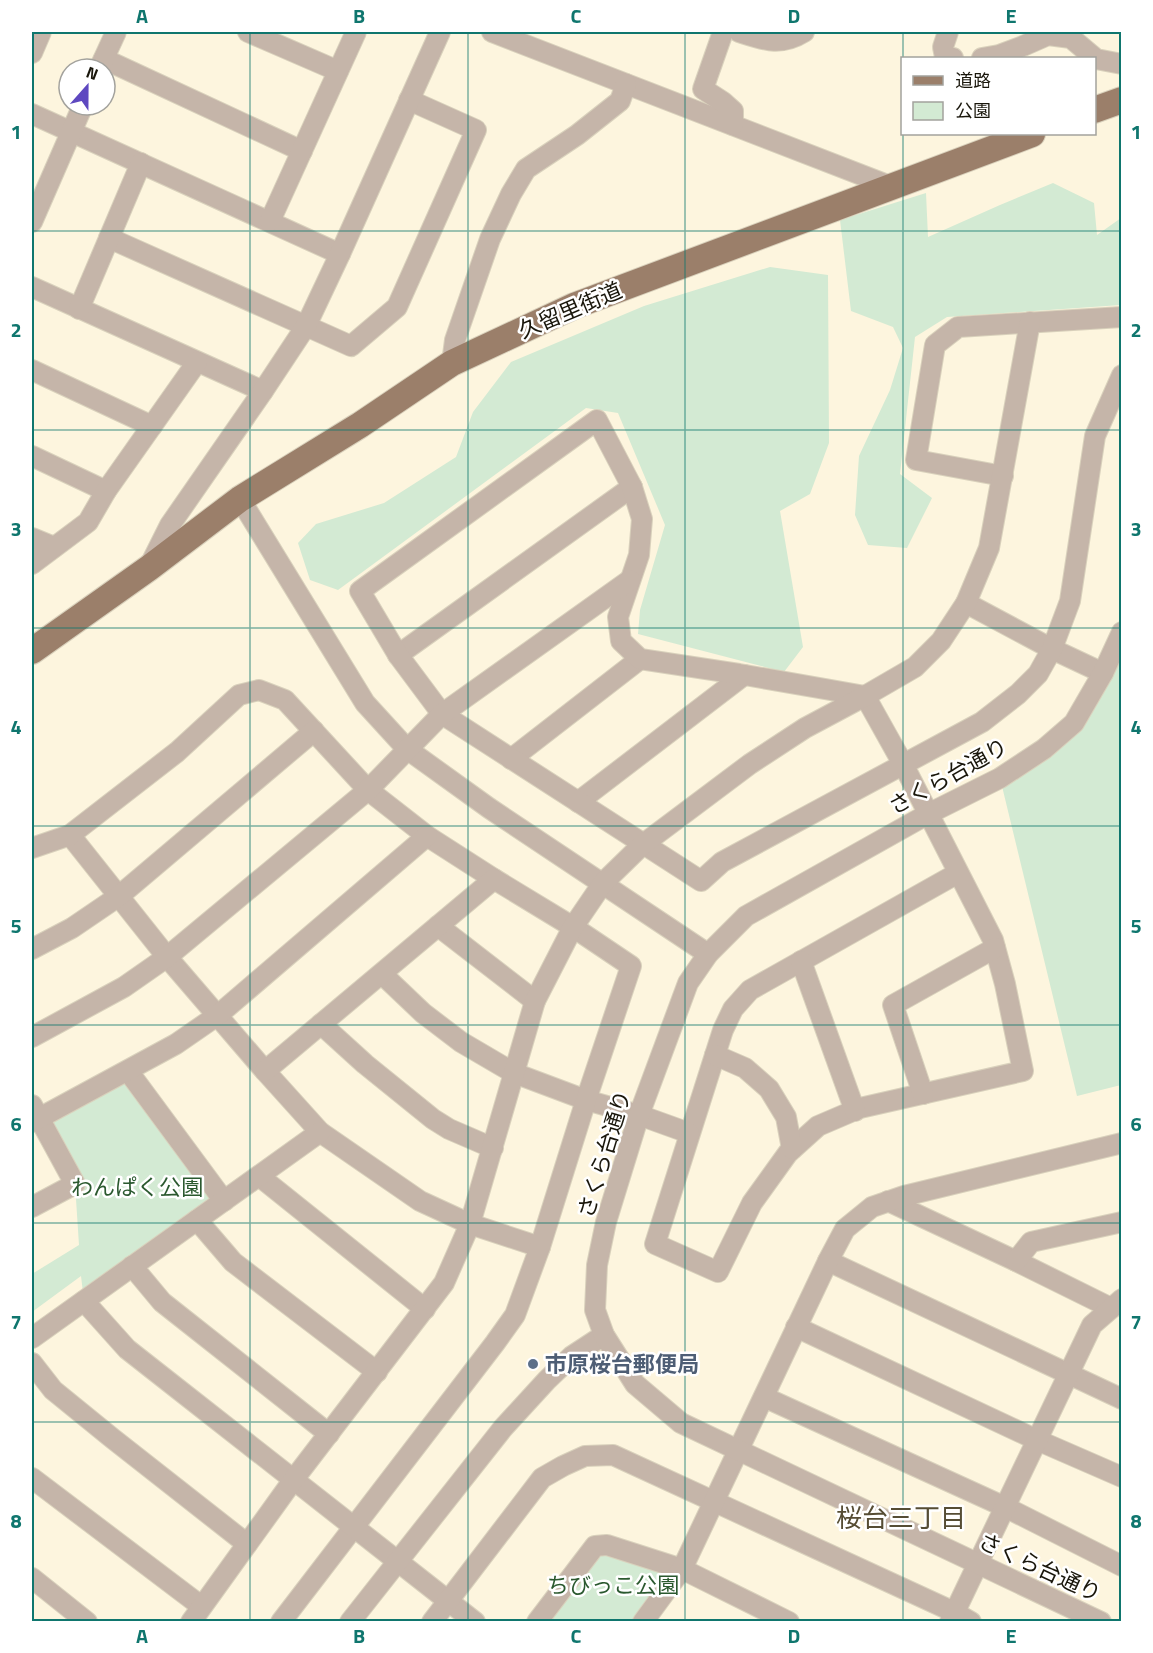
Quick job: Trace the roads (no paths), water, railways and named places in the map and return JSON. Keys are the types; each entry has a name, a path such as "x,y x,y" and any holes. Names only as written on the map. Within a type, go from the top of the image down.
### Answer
{"main road":[{"path":"1096,110 1122,100"},
{"name":"久留里街道","path":"32,651 240,499 360,425 452,363 574,306 1029,135"},
{"name":"久留里街道","path":"32,668 149,567"}],"street":[{"path":"104,57 116,32"},
{"path":"248,32 338,71"},
{"path":"270,221 356,32"},
{"path":"149,567 170,525 306,326 440,32"},
{"path":"492,32 890,186"},
{"path":"733,125 733,111 703,89 737,32 769,42 794,38 804,32"},
{"path":"945,57 943,47 948,32"},
{"path":"986,57 1015,49 1048,35 1071,38 1094,57"},
{"path":"1096,59 1122,63"},
{"path":"117,71 302,151"},
{"path":"452,363 455,340 490,239 511,194 526,169 577,135 620,101 626,84"},
{"path":"109,238 351,346 397,307 476,130 409,100"},
{"path":"32,114 340,254"},
{"path":"32,222 78,117"},
{"path":"79,309 141,163"},
{"path":"32,288 263,392"},
{"path":"1003,476 916,460 935,345 958,327 1122,317"},
{"path":"32,1478 196,1614 294,1479 444,1283 470,1224 535,1001 573,927 603,883 642,844 750,764 805,728 915,668 941,640 966,603 989,548 1030,322"},
{"path":"32,564 88,522 106,490 196,362"},
{"path":"32,370 152,426"},
{"path":"866,696 640,659 621,641 618,617 639,555 642,519 632,487 597,420 360,591 398,655 442,714 701,881 722,862 982,722 1018,694 1038,674 1052,649 1070,601 1095,436 1122,375"},
{"path":"32,456 106,490"},
{"path":"398,655 632,487"},
{"path":"240,499 364,703 407,749 489,808 708,954"},
{"path":"32,538 54,547"},
{"path":"32,1037 124,987 167,957 368,790 442,714 630,580"},
{"path":"966,603 1052,649 1103,673"},
{"name":"さくら台通り","path":"1100,1621 681,1424 635,1384 604,1335 595,1310 597,1265 606,1222 639,1116 688,983 708,954 746,916 928,814 1000,778 1044,749 1074,723 1103,673 1122,632"},
{"path":"511,759 640,659"},
{"path":"578,802 744,675"},
{"path":"32,848 70,835 177,752 239,695 259,690 285,700 368,790 427,836 631,966 540,1247 515,1315 281,1622"},
{"path":"866,696 993,940 1005,984 1023,1071 855,1111 818,1126 788,1153 752,1203 718,1272 655,1244 723,1030 733,1009 750,990 958,873"},
{"path":"32,949 72,928 119,896 314,731"},
{"path":"70,835 167,957 320,1132 420,1201 470,1224 540,1247"},
{"path":"32,1207 75,1184 34,1116 128,1071 176,1044 218,1016 427,836"},
{"path":"265,1071 494,879"},
{"path":"438,926 535,1001"},
{"path":"923,1094 893,1005 995,948"},
{"path":"801,961 855,1111"},
{"path":"382,974 423,1013 461,1042 514,1074 689,1133"},
{"path":"321,1024 365,1064 434,1119 449,1129 493,1148"},
{"path":"715,1055 745,1068 769,1089 786,1118 792,1149"},
{"path":"128,1071 224,1201"},
{"path":"32,1338 320,1132"},
{"path":"643,1622 682,1569 845,1229 872,1207 904,1196 1122,1143"},
{"path":"259,1176 425,1309"},
{"path":"888,1201 1016,1261 1116,1303 1092,1325 952,1617"},
{"path":"197,1220 232,1262 377,1372"},
{"path":"1016,1261 1031,1242 1122,1221"},
{"path":"828,1261 1122,1399"},
{"path":"132,1266 162,1302 329,1434"},
{"path":"84,1300 127,1349 475,1622"},
{"path":"796,1328 1122,1477"},
{"path":"350,1622 503,1428 572,1356 604,1335"},
{"path":"32,1363 53,1390 247,1544"},
{"path":"764,1396 1005,1507 1122,1566"},
{"path":"432,1622 542,1478 585,1456 613,1455 952,1617 971,1622"},
{"path":"537,1622 595,1546 607,1545 682,1569 789,1622"},
{"path":"32,1578 87,1622"}],"place":[{"name":"市原桜台郵便局","path":"533,1364"}],"district":[{"name":"桜台三丁目","path":"901,1518"}],"park label":[{"name":"わんぱく公園","path":"137,1187"},
{"name":"ちびっこ公園","path":"613,1585"}]}
